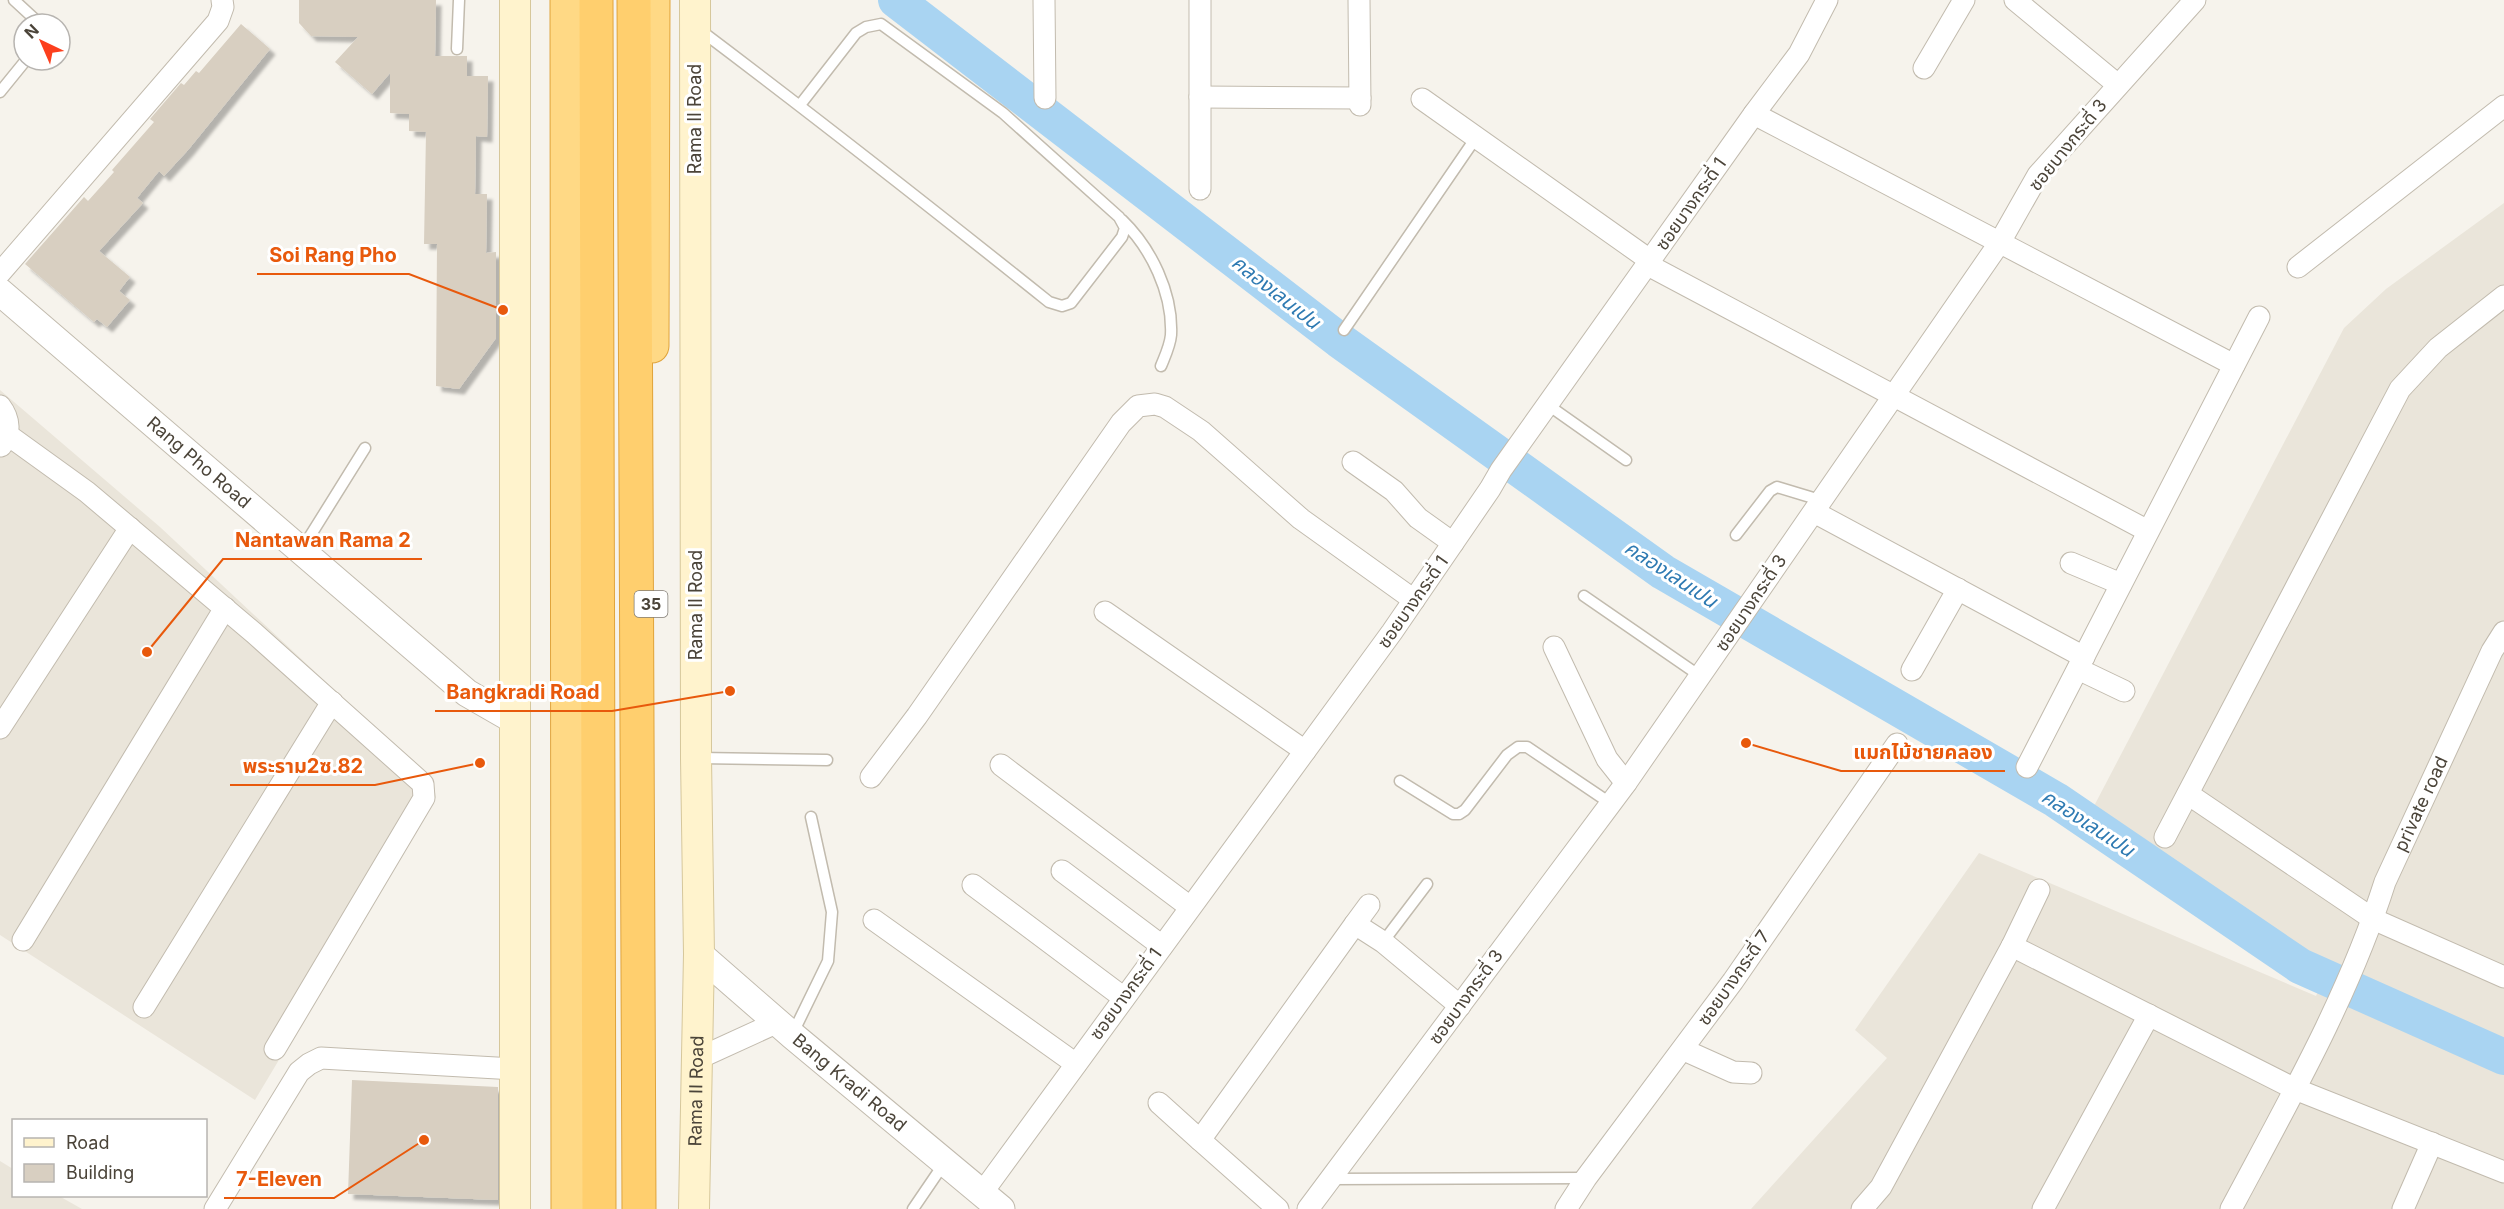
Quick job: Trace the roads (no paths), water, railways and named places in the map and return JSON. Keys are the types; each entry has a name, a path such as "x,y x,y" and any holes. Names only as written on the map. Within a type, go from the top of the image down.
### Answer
{"highway":[{"path":"567,0 568,1209"},
{"path":"596,0 599,1209"},
{"path":"634,0 639,1209"},
{"name":"35","path":"650,1209 653,0"}],"main road":[{"path":"515,0 515,1209"},
{"name":"Rama II Road","path":"694,1209 699,954 696,758 695,13"}],"street":[{"path":"0,273 218,21 223,7 222,0"},
{"path":"1044,0 1045,98"},
{"path":"1200,0 1200,189"},
{"path":"1200,97 1360,102 1359,0"},
{"name":"ซอยบางกระดี่ 1","path":"992,1201 1076,1064 1414,600 1509,458 1799,54 1827,0"},
{"path":"1924,68 1964,0"},
{"path":"2015,0 2118,85"},
{"name":"ซอยบางกระดี่ 3","path":"1308,1209 1626,783 2000,242 2038,175 2195,0"},
{"path":"1422,99 1649,263 1892,397 2148,531"},
{"path":"2298,267 2504,106"},
{"path":"1754,114 2234,365"},
{"name":"Rang Pho Road","path":"0,292 467,693 514,720"},
{"path":"2165,837 2400,389 2438,348 2504,296"},
{"path":"2027,768 2259,317"},
{"path":"871,777 917,716 1121,423 1138,406 1146,404 1165,407 1201,431 1301,519 1414,600"},
{"path":"0,406 7,417 4,441 87,492 225,609 423,784 424,798 276,1049"},
{"path":"1353,462 1395,491 1418,518 1453,543"},
{"path":"1817,506 2124,690"},
{"path":"0,728 130,528"},
{"path":"2071,563 2121,584"},
{"path":"1912,670 1958,589"},
{"path":"23,940 225,609"},
{"path":"1105,612 1305,751"},
{"name":"private road","path":"2295,1089 2331,1021 2349,981 2395,861 2492,651 2504,632"},
{"path":"1554,647 1582,711 1608,759 1626,783"},
{"path":"144,1008 332,702"},
{"name":"ซอยบางกระดี่ 7","path":"1566,1209 1586,1178 1683,1050 1897,744"},
{"path":"1001,765 1190,907"},
{"path":"2187,794 2373,919 2504,977"},
{"path":"1062,872 1162,946"},
{"path":"973,885 1124,998"},
{"path":"1862,1209 1881,1187 2012,946 2039,890"},
{"path":"1200,1140 1369,905"},
{"path":"874,920 1076,1064"},
{"path":"1355,924 1383,942 1460,1006"},
{"path":"2012,946 2295,1089 2504,1172"},
{"name":"Bang Kradi Road","path":"699,954 785,1029 992,1201"},
{"path":"2043,1209 2149,1015"},
{"path":"697,1059 785,1029"},
{"path":"1683,1050 1733,1072 1751,1073"},
{"path":"215,1209 299,1072 321,1058 515,1069"},
{"path":"2231,1209 2295,1089"},
{"path":"1159,1103 1278,1209"},
{"path":"2403,1209 2432,1143"}],"lane":[{"path":"14,0 27,12"},
{"path":"458,50 459,0"},
{"path":"695,13 800,105 1049,302 1062,306 1071,303 1122,237 1125,228 1119,216"},
{"path":"800,105 856,33 866,27 881,24 1003,113 1119,216 1146,247 1168,301 1171,336 1161,366"},
{"path":"0,92 17,72"},
{"path":"1344,330 1475,139"},
{"path":"1548,405 1626,460"},
{"path":"302,549 365,448"},
{"path":"1736,535 1770,491 1776,487 1817,506"},
{"path":"1584,596 1700,676"},
{"path":"1400,781 1453,814 1459,814 1466,810 1507,755 1518,747 1527,747 1610,803"},
{"path":"696,758 827,760"},
{"path":"785,1029 828,961 832,912 811,817"},
{"path":"1383,942 1427,884"},
{"path":"913,1209 945,1162"},
{"path":"1331,1179 1586,1178"}],"waterway":[{"name":"คลองเลนเปน","path":"896,0 1339,340 1663,572 2056,800 2300,966 2504,1057"}],"place":[{"name":"Soi Rang Pho","path":"503,310"},
{"name":"Nantawan Rama 2","path":"147,652"},
{"name":"Bangkradi Road","path":"730,691"},
{"name":"แมกไม้ชายคลอง","path":"1746,743"},
{"name":"พระราม2ซ.82","path":"480,763"},
{"name":"7-Eleven","path":"424,1140"}]}
